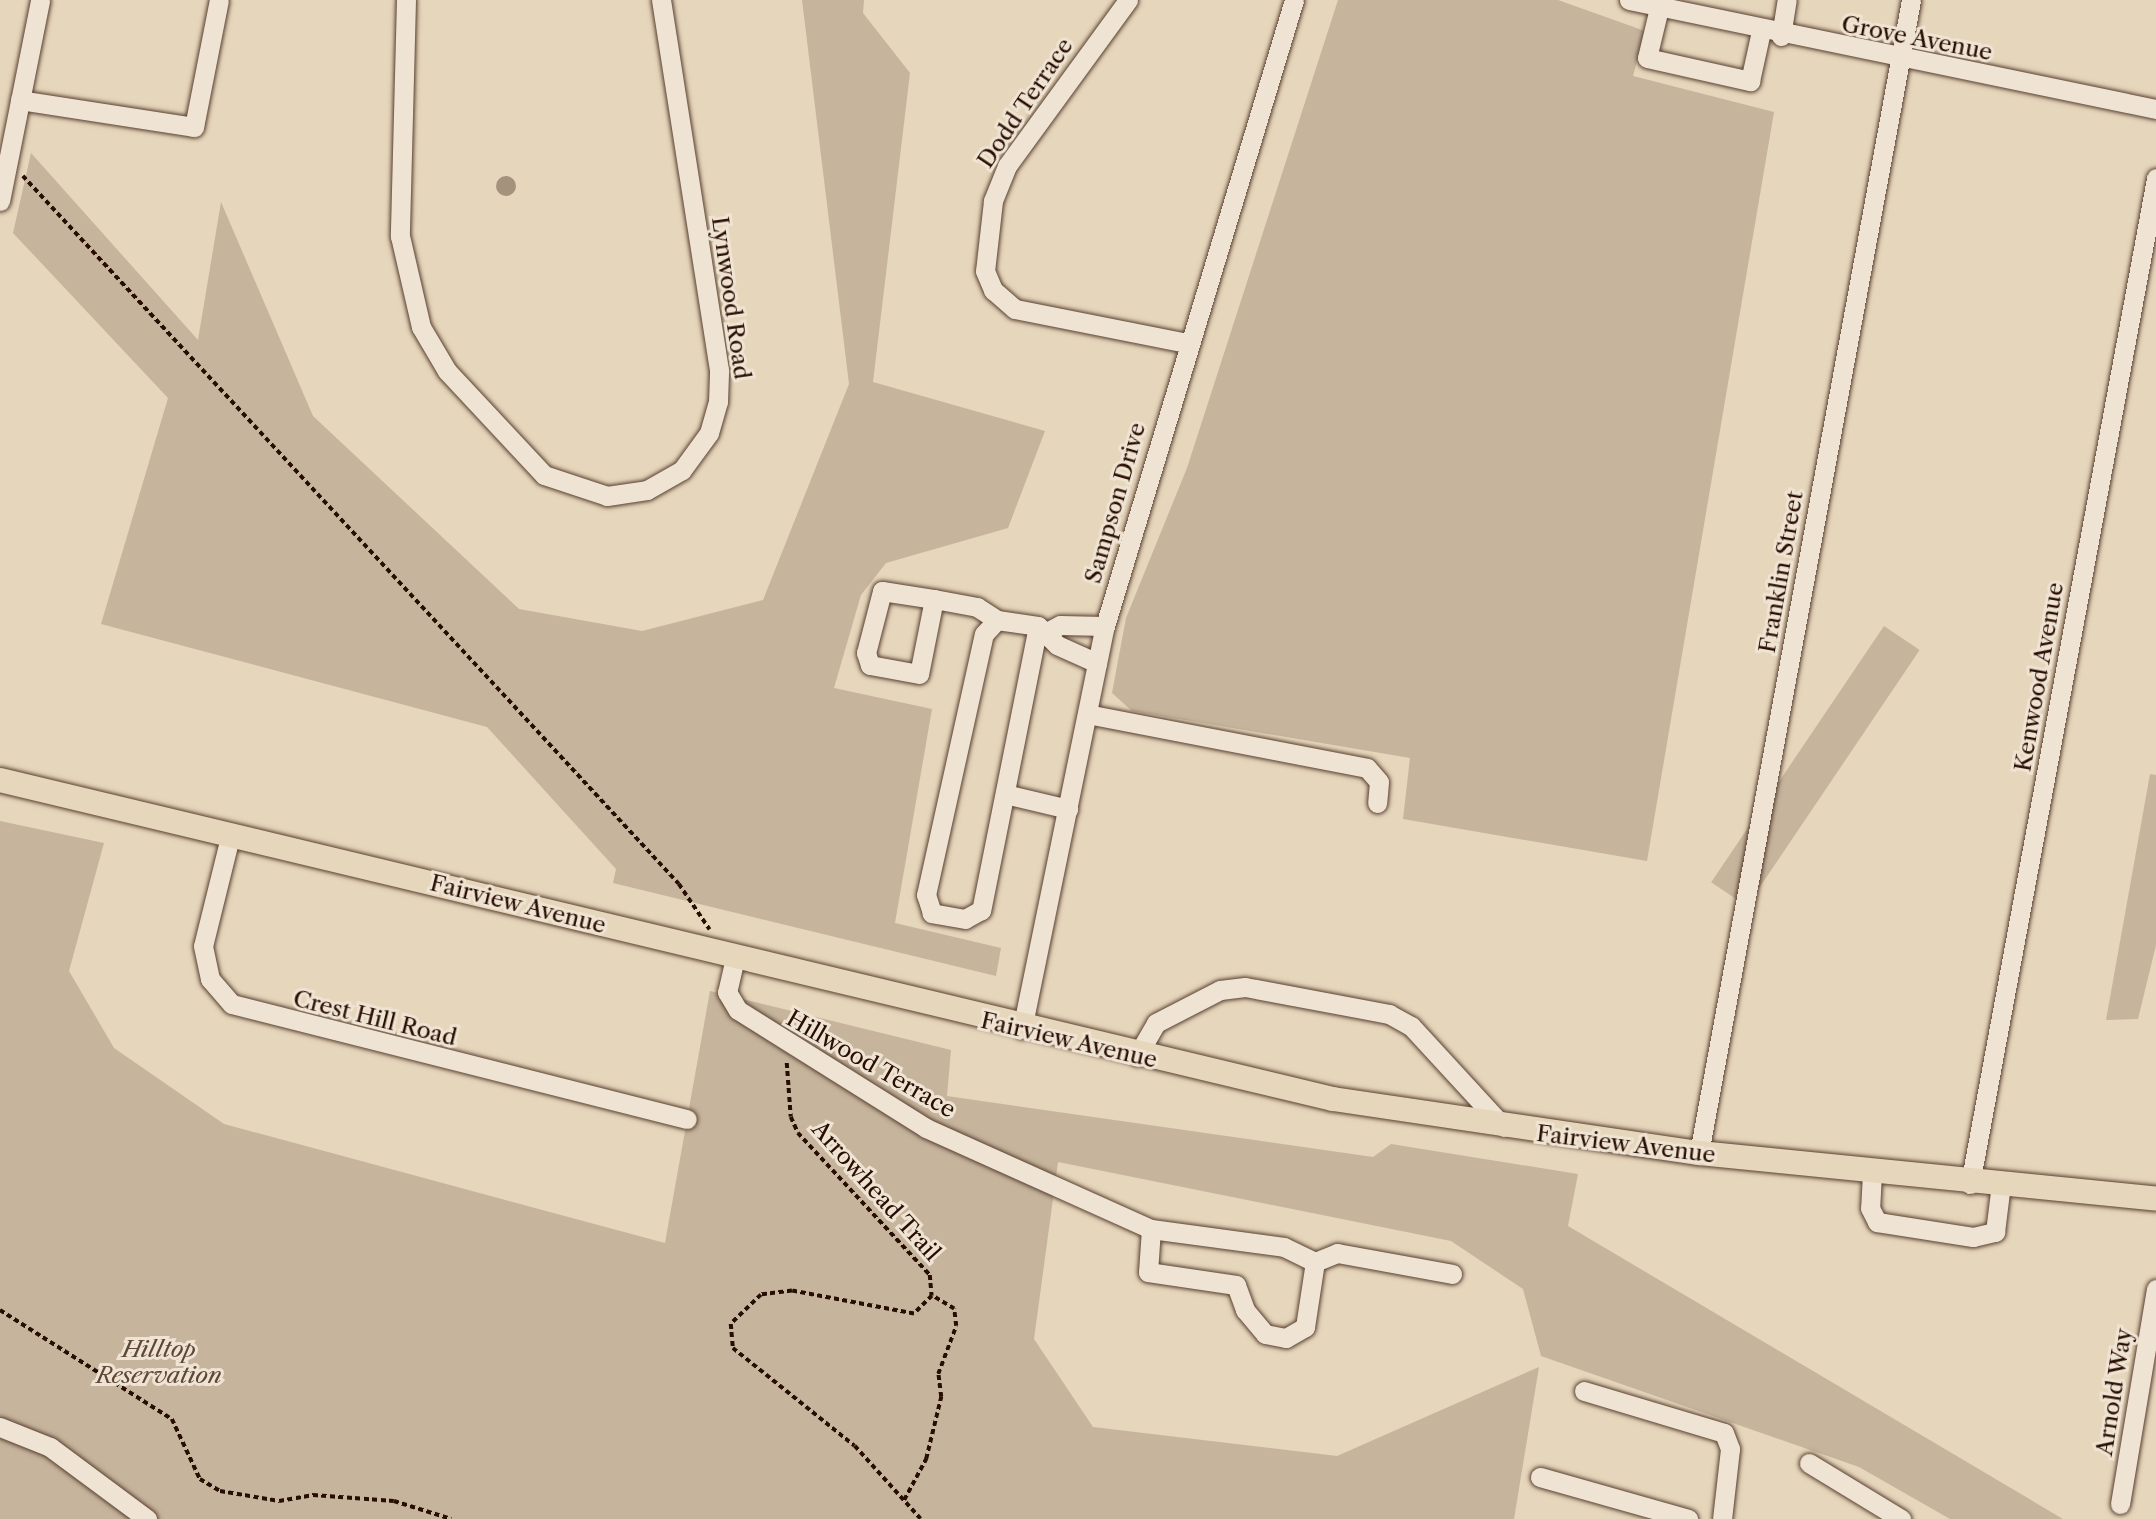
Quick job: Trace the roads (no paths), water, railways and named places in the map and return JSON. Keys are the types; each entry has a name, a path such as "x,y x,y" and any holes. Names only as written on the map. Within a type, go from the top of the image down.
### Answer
{"main road":[{"name":"Fairview Avenue","path":"0,780 231,833 1137,1056 1504,1128 1970,1184 2001,1184 2156,1199"}],"street":[{"path":"0,201 40,0"},
{"path":"20,100 194,127 219,0"},
{"name":"Lynwood Road","path":"406,0 400,236 421,327 447,371 544,475 607,496 647,490 682,470 709,433 718,402 719,370 661,0"},
{"name":"Dodd Terrace","path":"1128,0 1007,166 993,201 985,271 1000,299 1024,312 1186,343"},
{"name":"Sampson Drive","path":"1022,1029 1105,626 1186,343 1294,0"},
{"name":"Grove Avenue","path":"1629,0 1771,34 2156,109"},
{"path":"1659,8 1647,58 1750,81 1787,0"},
{"name":"Franklin Street","path":"1699,1153 1911,0"},
{"name":"Kenwood Avenue","path":"1970,1184 2156,178"},
{"path":"934,599 919,674 870,666 878,594 934,599 977,607 997,620 1042,629 1060,625 1105,626"},
{"path":"997,620 977,650 926,895 932,913 965,919 981,911 1042,629"},
{"path":"1042,629 1057,645 1097,663"},
{"path":"1087,714 1367,768 1379,782 1377,803"},
{"path":"1005,794 1068,809"},
{"name":"Crest Hill Road","path":"231,833 203,946 210,979 232,1004 687,1119"},
{"name":"Hillwood Terrace","path":"727,956 728,998 770,1034 926,1128 1151,1229 1284,1247 1315,1262"},
{"path":"1137,1056 1156,1023 1220,989 1245,987 1390,1014 1411,1026 1504,1128"},
{"path":"1872,1173 1870,1208 1877,1222 1973,1237 1995,1232 2001,1184"},
{"path":"1151,1229 1148,1272 1236,1285 1245,1310 1265,1334 1286,1338 1305,1327 1315,1262 1337,1253 1452,1274"},
{"name":"Arnold Way","path":"2120,1504 2156,1289"},
{"path":"1584,1391 1724,1433 1730,1449 1722,1519"},
{"path":"0,1427 50,1447 147,1519"},
{"path":"1809,1463 1902,1519"},
{"path":"1540,1477 1688,1519"}],"park label":[{"name":"Hilltop Reservation","path":"159,1362"}]}
